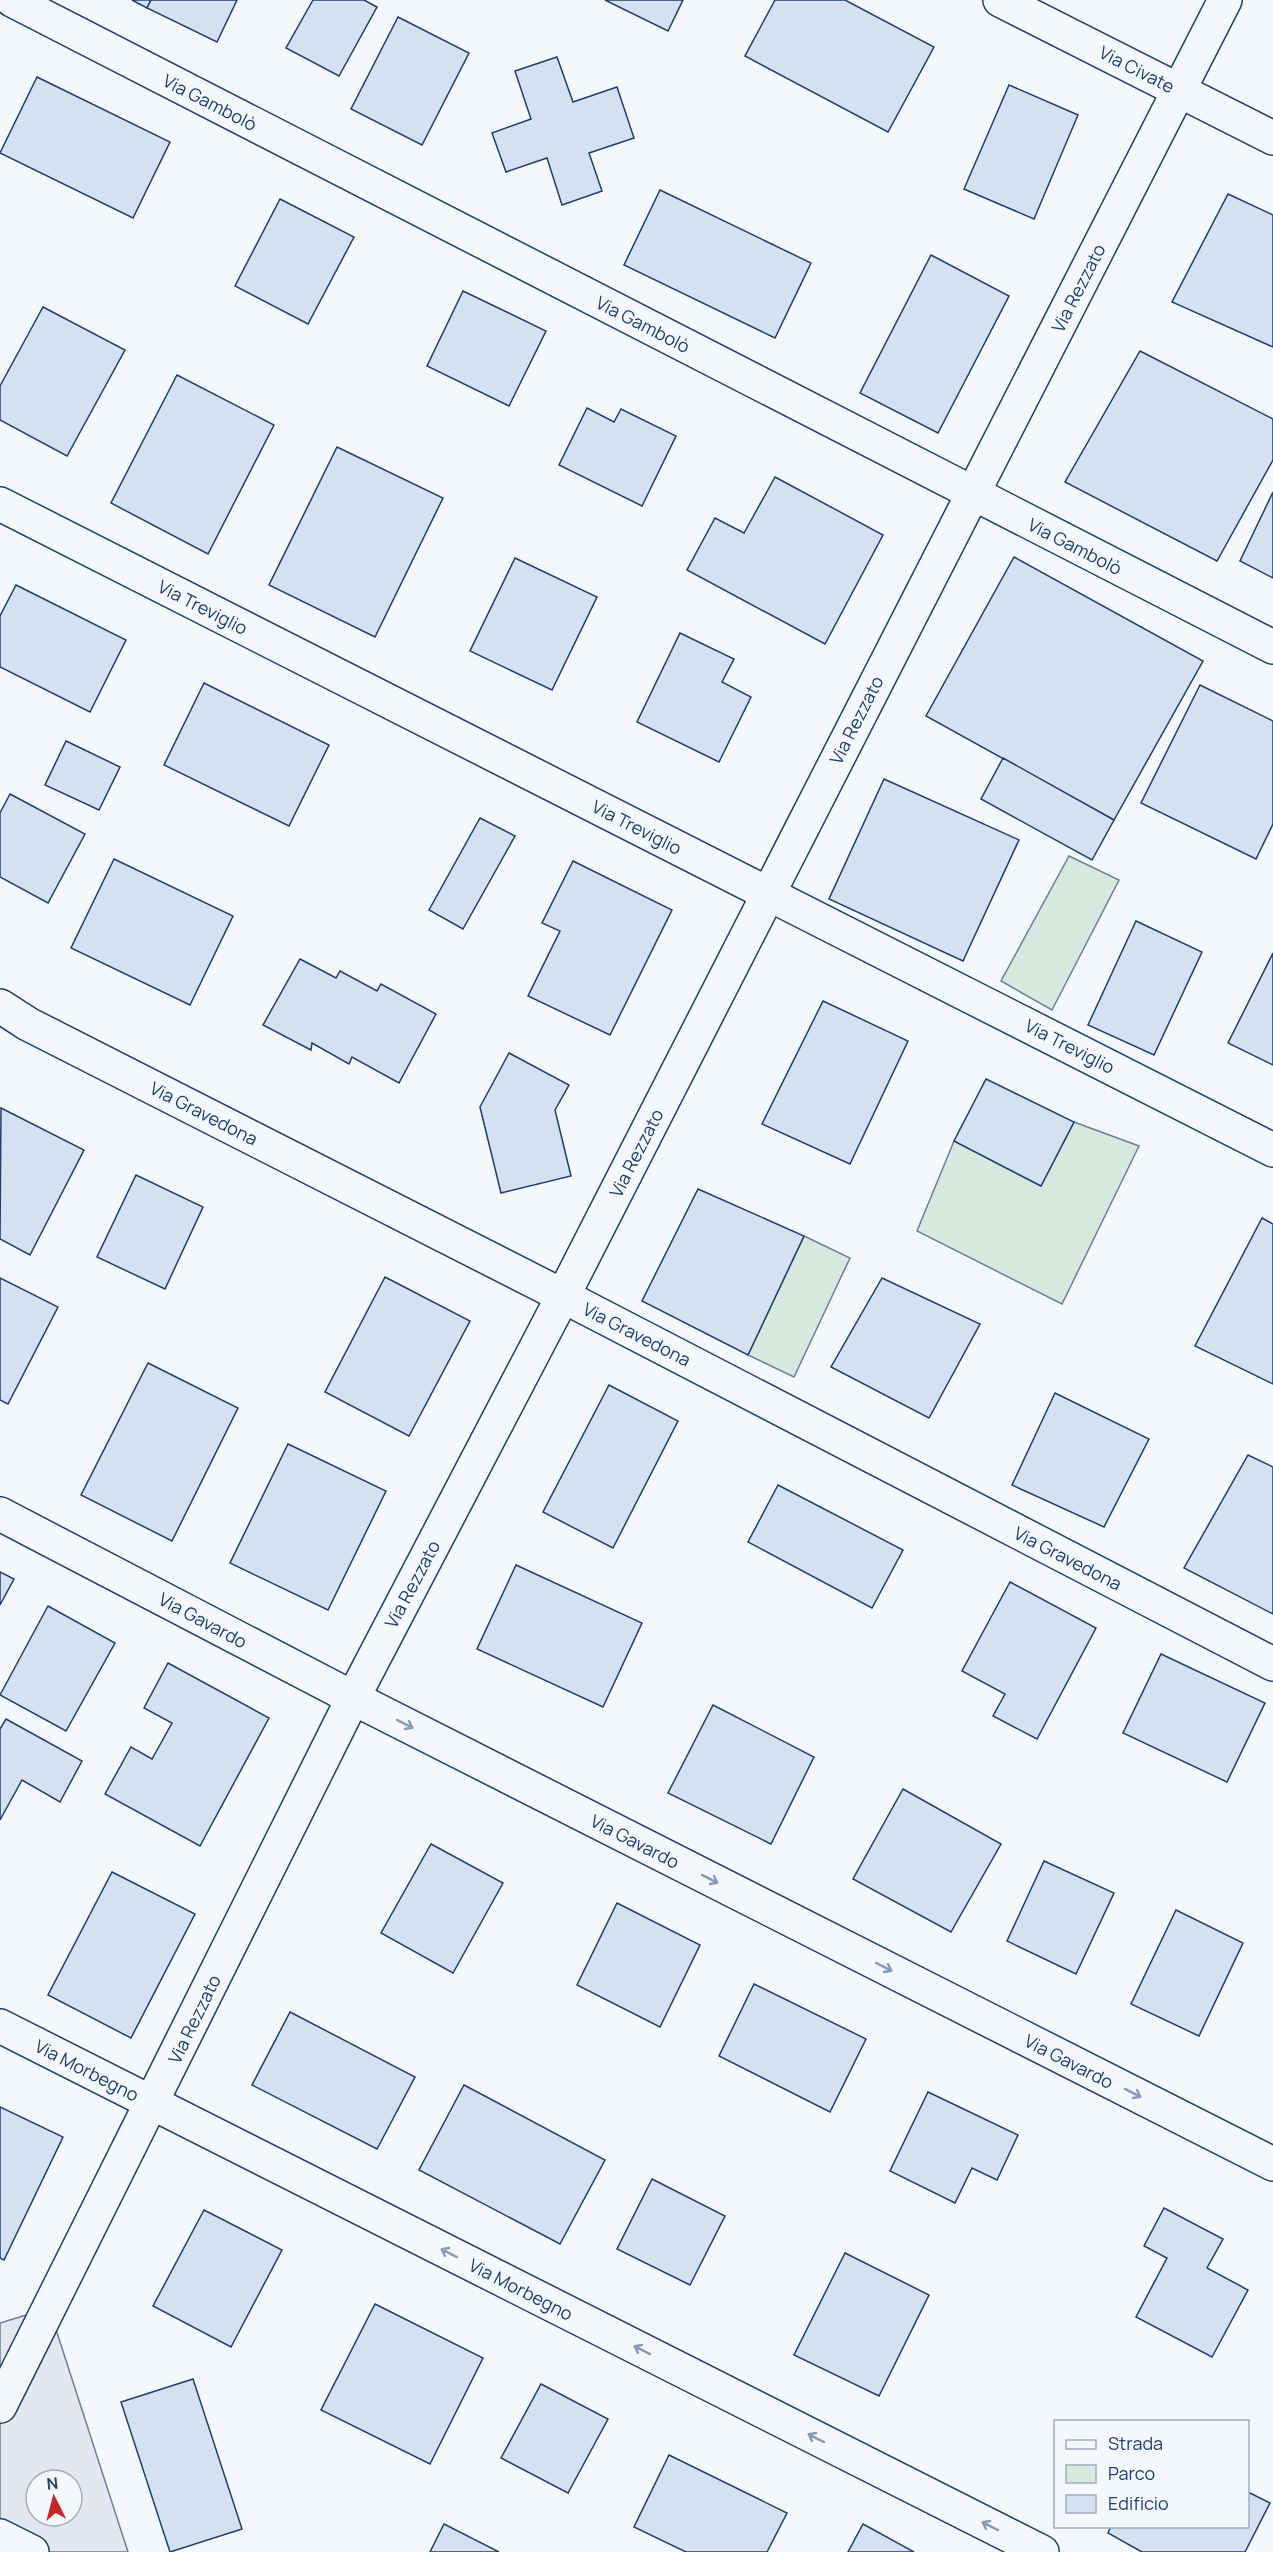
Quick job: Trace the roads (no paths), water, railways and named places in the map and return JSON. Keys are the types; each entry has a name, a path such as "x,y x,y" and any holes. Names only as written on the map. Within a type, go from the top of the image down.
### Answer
{"street":[{"name":"Via Gambolò","path":"12,0 1273,647"},
{"name":"Via Civate","path":"1000,0 1273,138"},
{"name":"Via Rezzato","path":"0,2406 352,1698 563,1296 1225,0"},
{"name":"Via Treviglio","path":"0,504 1273,1150"},
{"name":"Via Gravedona","path":"0,1006 28,1024 563,1296 1273,1664"},
{"name":"Via Gavardo","path":"0,1514 352,1698 1273,2164"},
{"name":"Via Morbegno","path":"0,2026 1042,2552"},
{"path":"0,2536 32,2552"}]}
